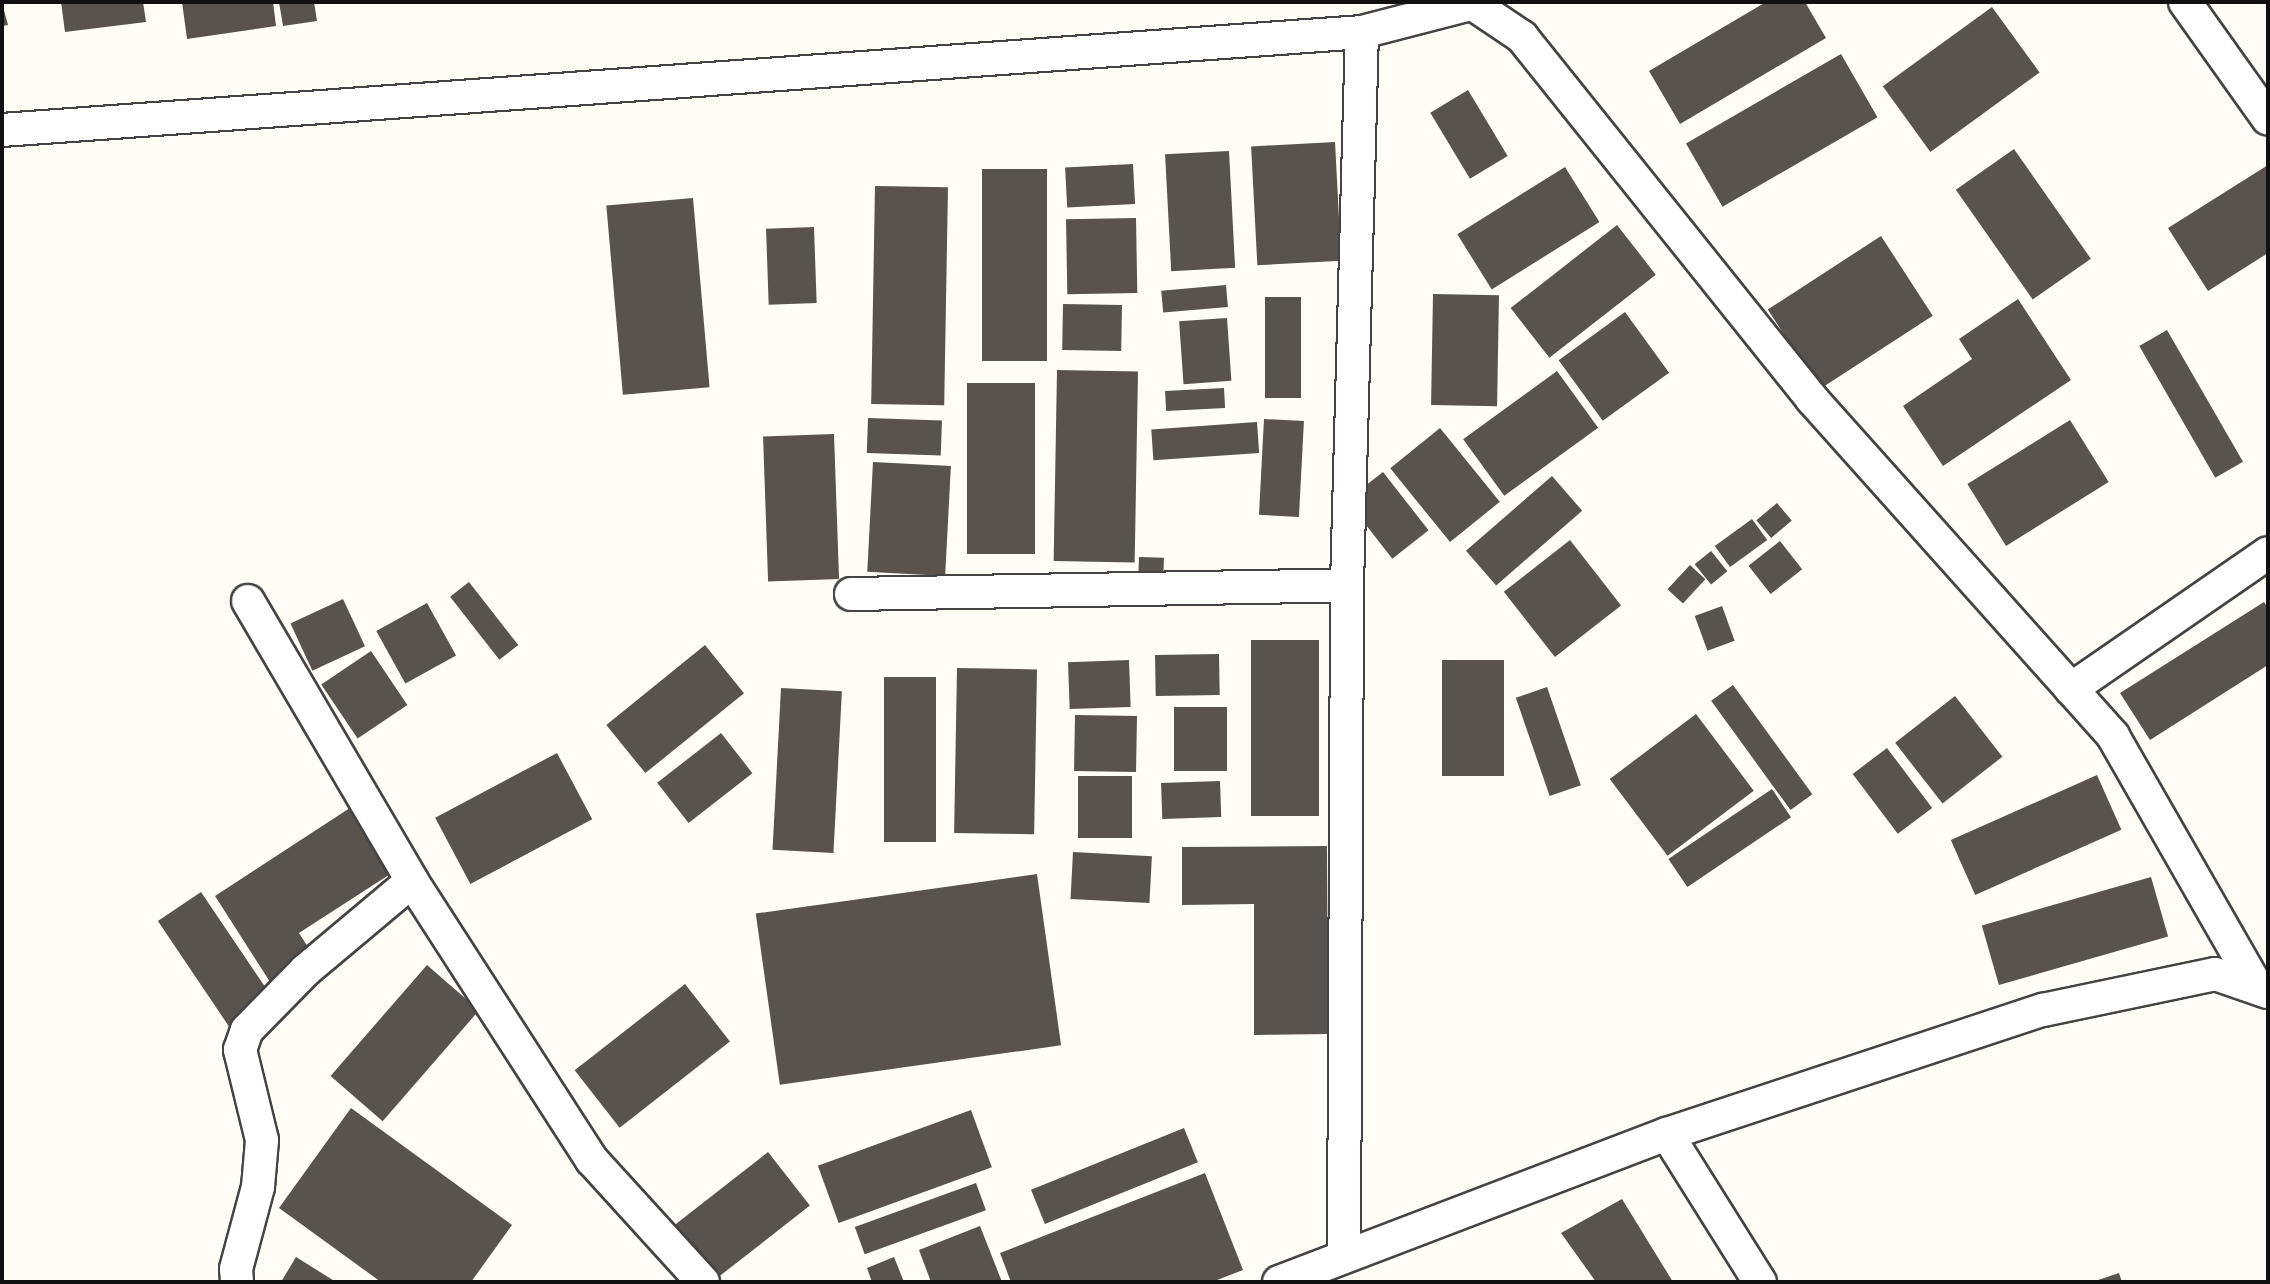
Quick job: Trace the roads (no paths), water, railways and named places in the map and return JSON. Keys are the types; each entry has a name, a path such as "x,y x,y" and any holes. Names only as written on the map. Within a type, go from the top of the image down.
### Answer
{"street":[{"path":"2185,2 2268,118"},
{"path":"2,130 1362,32 1470,3 1522,37 1812,399 2113,736 2262,989"},
{"path":"1344,1254 1347,586 1362,32"},
{"path":"2071,689 2268,553"},
{"path":"851,594 1347,586"},
{"path":"248,601 412,881 592,1160 703,1282"},
{"path":"237,1282 236,1269 258,1187 262,1140 240,1050 247,1030 306,970 412,881"},
{"path":"1279,1282 1344,1254 1667,1134 2043,1010 2203,975 2215,974 2262,989"},
{"path":"1667,1134 1760,1282"}]}
